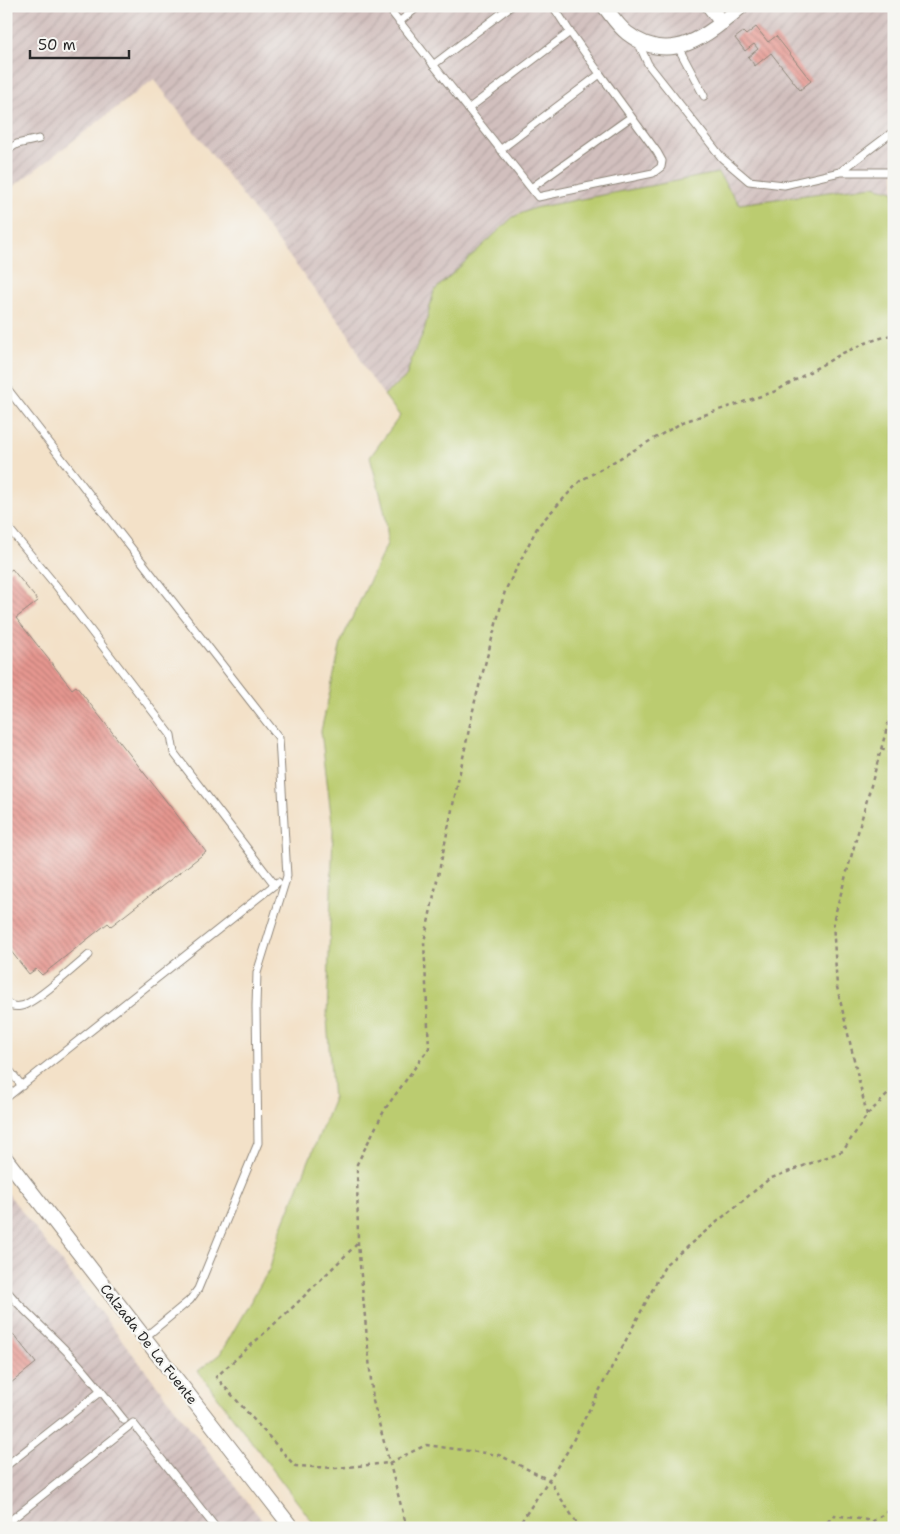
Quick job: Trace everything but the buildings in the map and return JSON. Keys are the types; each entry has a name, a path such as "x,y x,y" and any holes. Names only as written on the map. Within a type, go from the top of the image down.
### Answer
{"street":[{"path":"604,6 625,32 646,44 662,48 678,47 701,38 742,6"},
{"path":"709,6 722,23"},
{"name":"Calzada De La Fuente","path":"6,1159 292,1528"}],"lane":[{"path":"387,6 538,197 653,173 661,167 662,161 553,6"},
{"path":"399,22 419,6"},
{"path":"433,64 511,6"},
{"path":"682,6 688,6"},
{"path":"468,109 570,32"},
{"path":"637,40 648,64 722,158 749,181 784,185 840,172 894,172"},
{"path":"678,47 704,96"},
{"path":"500,150 600,74"},
{"path":"531,188 631,116"},
{"path":"840,172 894,131"},
{"path":"6,151 17,144 39,139"},
{"path":"6,387 279,738 287,876 257,973 258,1143 198,1289 190,1300 144,1338"},
{"path":"6,525 58,588 171,735 174,753 275,885"},
{"path":"6,1098 287,876"},
{"path":"6,1002 10,1006 23,1006 89,955"},
{"path":"6,1066 22,1086"},
{"path":"6,1290 71,1355 124,1420"},
{"path":"6,1466 101,1391"},
{"path":"6,1524 133,1423 216,1528"}],"path":[{"path":"407,1528 373,1401 358,1244 357,1164 385,1109 429,1048 424,942 475,701 505,591 538,526 580,481 683,422 776,391 843,353 868,342 894,334"},
{"path":"867,1115 837,987 833,922 881,748 894,708"},
{"path":"881,748 894,753"},
{"path":"517,1528 567,1452 666,1264 769,1179 843,1151 867,1115 894,1088"},
{"path":"358,1244 293,1307 216,1377 295,1466 336,1468 390,1463 426,1445 499,1455 548,1480 580,1528"},
{"path":"822,1528 834,1515 873,1522 894,1508"}],"shaded area":[{"path":"6,6 894,6 894,191 873,186 739,204 434,291 424,331 406,377 384,395 364,368 347,332 154,79 6,192"},
{"path":"6,1191 268,1528 6,1528"}],"green space":[{"path":"718,173 739,204 873,186 894,191 894,1528 317,1528 198,1371 220,1354 270,1268 280,1232 333,1101 327,1019 333,831 321,731 342,639 387,544 384,511 370,457 400,416 384,395 406,377 424,331 434,291 513,217 534,208"}]}
